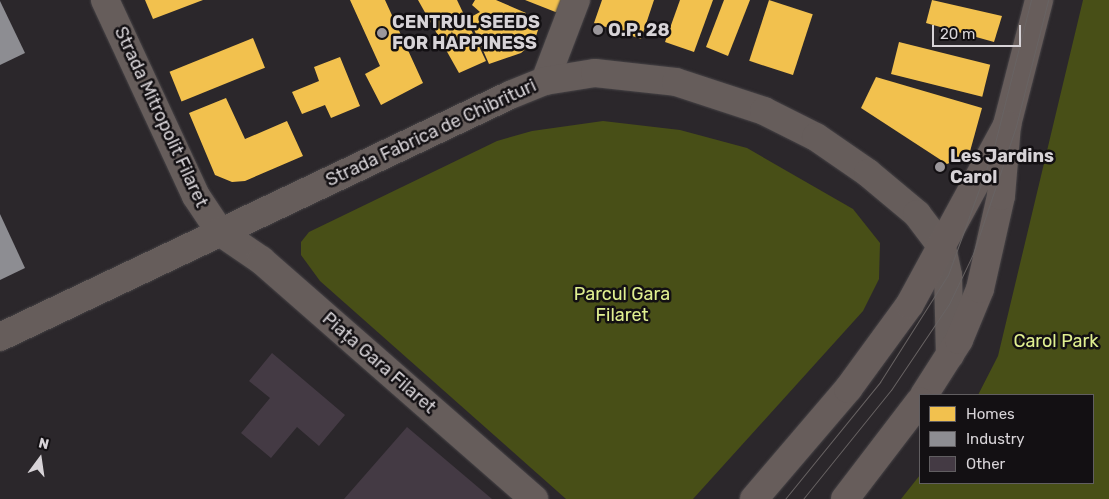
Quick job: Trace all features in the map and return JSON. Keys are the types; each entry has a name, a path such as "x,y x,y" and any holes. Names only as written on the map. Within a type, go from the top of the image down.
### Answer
{"main road":[{"path":"925,394 950,355 972,312 991,250 1007,125 1039,0"},
{"path":"754,499 878,351 942,247 1007,125"},
{"path":"845,499 919,402"}],"street":[{"name":"Strada Mitropolit Filaret","path":"105,0 196,196 220,232"},
{"path":"545,80 576,0"},
{"name":"Strada Fabrica de Chibrituri","path":"0,337 545,80 595,73 634,75 676,82 764,111 816,137 868,173 917,214 942,247 948,275 950,355"},
{"name":"Piața Gara Filaret","path":"220,232 261,260 534,499"}],"green space":[{"name":"Carol Park","path":"1083,0 1109,0 1109,499 901,499 919,476 919,484 1094,484 1094,394 979,394 998,356"},
{"name":"Parcul Gara Filaret","path":"603,121 680,130 747,148 853,209 880,243 879,279 863,311 693,499 566,499 320,281 301,255 301,242 309,232 497,141 532,131"}],"building: Homes":[{"path":"145,0 203,0 153,19"},
{"name":"CENTRUL SEEDS FOR HAPPINESS","path":"350,0 385,0 423,83 381,105 365,74 380,66"},
{"path":"418,0 457,0 486,61 459,73"},
{"path":"475,0 496,0 526,13 523,21 539,27 534,42 521,53 489,64 469,18 480,12 472,5"},
{"path":"525,0 563,0 558,13"},
{"path":"602,0 654,0 641,39 594,23"},
{"path":"680,0 713,0 694,52 665,42"},
{"path":"724,0 750,0 728,56 706,47"},
{"path":"769,0 813,14 793,75 749,61"},
{"path":"932,0 1002,16 994,42 926,23"},
{"path":"253,38 265,68 182,101 170,72"},
{"path":"899,42 990,65 982,97 891,74"},
{"path":"340,57 360,106 331,118 325,105 302,114 292,92 319,81 314,67"},
{"path":"876,77 982,108 969,155 947,164 861,108"},
{"path":"226,98 245,139 287,121 303,156 245,181 232,182 215,175 189,113"}],"building: Industry":[{"path":"0,1 25,53 0,65"},
{"path":"0,214 25,268 0,280"}],"building: Other":[{"path":"272,353 345,415 319,446 297,427 271,458 241,433 270,398 249,381"},
{"path":"407,427 492,499 344,499"}],"tram line":[{"path":"785,499 880,382 948,275 993,151 1031,0"},
{"path":"803,499 891,390 949,304 973,254 1016,126 1048,0"}],"place":[{"name":"O.P. 28","path":"598,30"},
{"name":"CENTRUL SEEDS FOR HAPPINESS","path":"382,33"},
{"name":"Les Jardins Carol","path":"940,167"}]}
